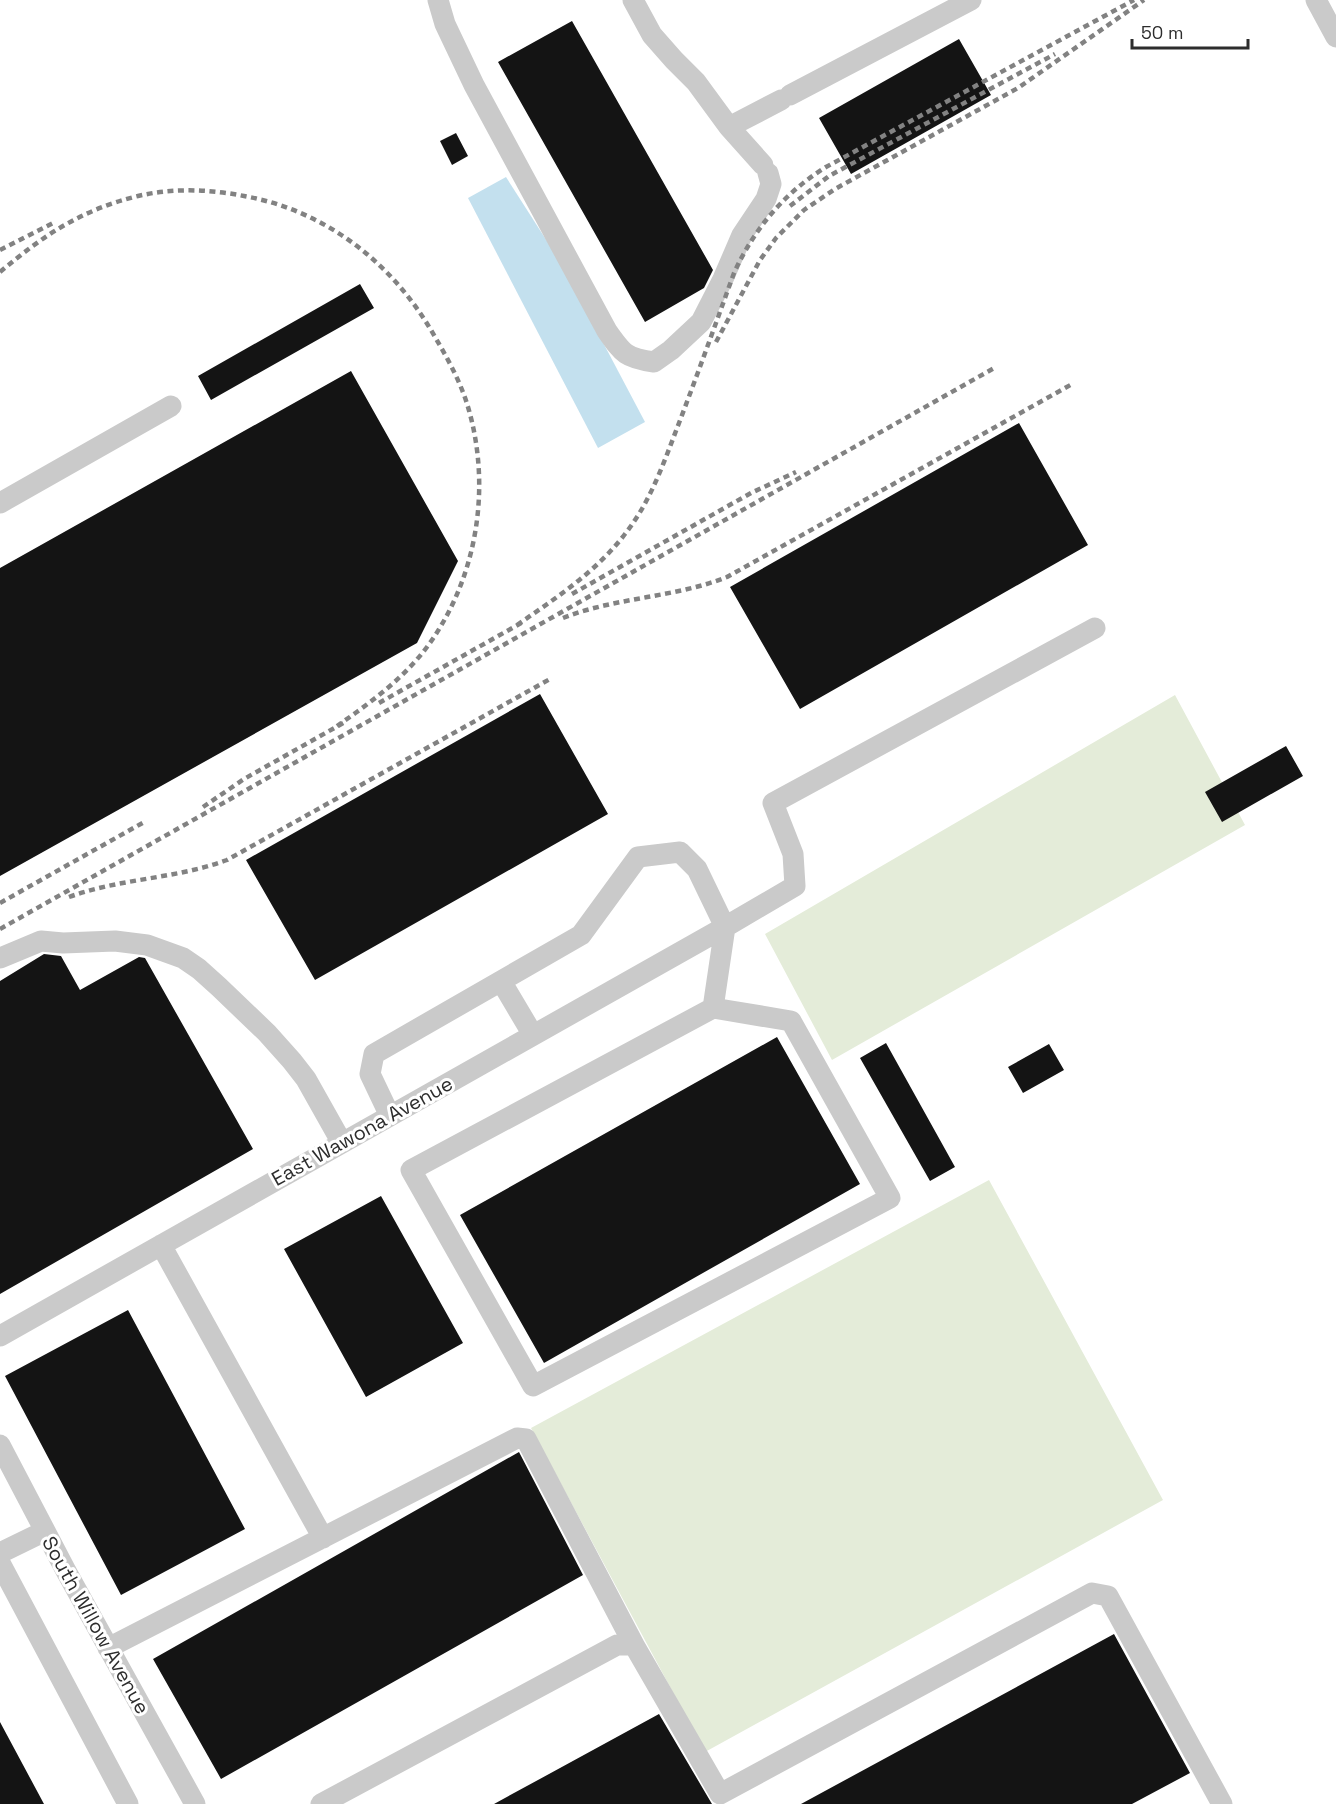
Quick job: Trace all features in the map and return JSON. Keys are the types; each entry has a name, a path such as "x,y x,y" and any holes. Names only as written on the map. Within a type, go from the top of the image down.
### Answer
{"street":[{"path":"438,0 445,24 474,85 607,331 620,349 633,359 654,362 672,351 701,322 742,235 766,199 771,184 766,169 729,127 696,82 652,34 633,0"},
{"path":"729,127 971,0"},
{"path":"1316,0 1336,37"},
{"path":"0,502 171,406"},
{"name":"East Wawona Avenue","path":"0,1336 795,886 793,854 773,803 1095,628"},
{"path":"390,1116 370,1074 374,1054 580,935 638,857 680,852 697,869 725,927 713,1008"},
{"path":"0,958 41,941 63,943 115,941 147,945 183,958 219,987 292,1061 312,1088 342,1143"},
{"path":"501,981 533,1035"},
{"path":"713,1008 791,1021 890,1198 533,1386 411,1170 713,1008"},
{"path":"161,1245 323,1538"},
{"path":"108,1648 517,1438 526,1439 634,1645 723,1799 1092,1593 1108,1596 1222,1804"},
{"name":"South Willow Avenue","path":"0,1445 108,1648 195,1804"},
{"path":"0,1553 45,1531"},
{"path":"0,1563 128,1804"},
{"path":"321,1804 617,1645 634,1645"}],"green space":[{"path":"1175,695 1245,825 832,1060 765,934"},
{"path":"989,1180 1163,1500 705,1752 531,1428"}],"water":[{"path":"506,177 561,263 645,422 598,448 468,198"}],"building":[{"path":"572,21 713,270 704,288 645,322 498,62"},
{"path":"959,39 991,95 851,174 819,118"},
{"path":"456,133 468,156 452,165 440,141"},
{"path":"360,284 374,308 211,400 198,376"},
{"path":"351,371 458,561 417,643 0,876 0,568"},
{"path":"1019,423 1088,545 800,709 730,587"},
{"path":"540,694 608,814 315,980 246,860"},
{"path":"1286,746 1303,776 1222,822 1205,792"},
{"path":"44,954 61,956 80,990 139,957 145,958 253,1149 0,1294 0,981"},
{"path":"777,1037 860,1184 544,1363 460,1215"},
{"path":"886,1043 955,1167 930,1181 860,1058"},
{"path":"1049,1044 1064,1070 1023,1093 1008,1067"},
{"path":"381,1196 463,1343 366,1397 284,1249"},
{"path":"128,1310 245,1529 121,1595 5,1376"},
{"path":"519,1452 583,1575 221,1779 153,1659"},
{"path":"1114,1634 1190,1773 1132,1804 801,1804"},
{"path":"659,1714 712,1804 494,1804"},
{"path":"0,1722 44,1804 0,1804"}],"railway":[{"path":"517,625 588,572 614,548 634,521 650,495 662,467 734,273 761,227 784,200 826,167 1134,0"},
{"path":"716,342 760,260 776,238 804,210 835,189 1018,88 1144,0"},
{"path":"790,206 829,176 1055,54"},
{"path":"0,272 32,246 81,216 138,196 191,190 244,196 274,203 303,214 330,228 355,245 400,286 435,337 462,389 468,407 479,469 479,501 475,532 458,592 427,647 397,680 337,726"},
{"path":"0,250 55,222"},
{"path":"0,929 996,367"},
{"path":"563,618 583,611 686,589 727,577 1074,383"},
{"path":"572,594 751,493 796,472"},
{"path":"379,703 523,622"},
{"path":"69,897 108,886 188,871 227,860 550,679"},
{"path":"203,807 244,779 345,722"},
{"path":"0,903 146,821"}]}
